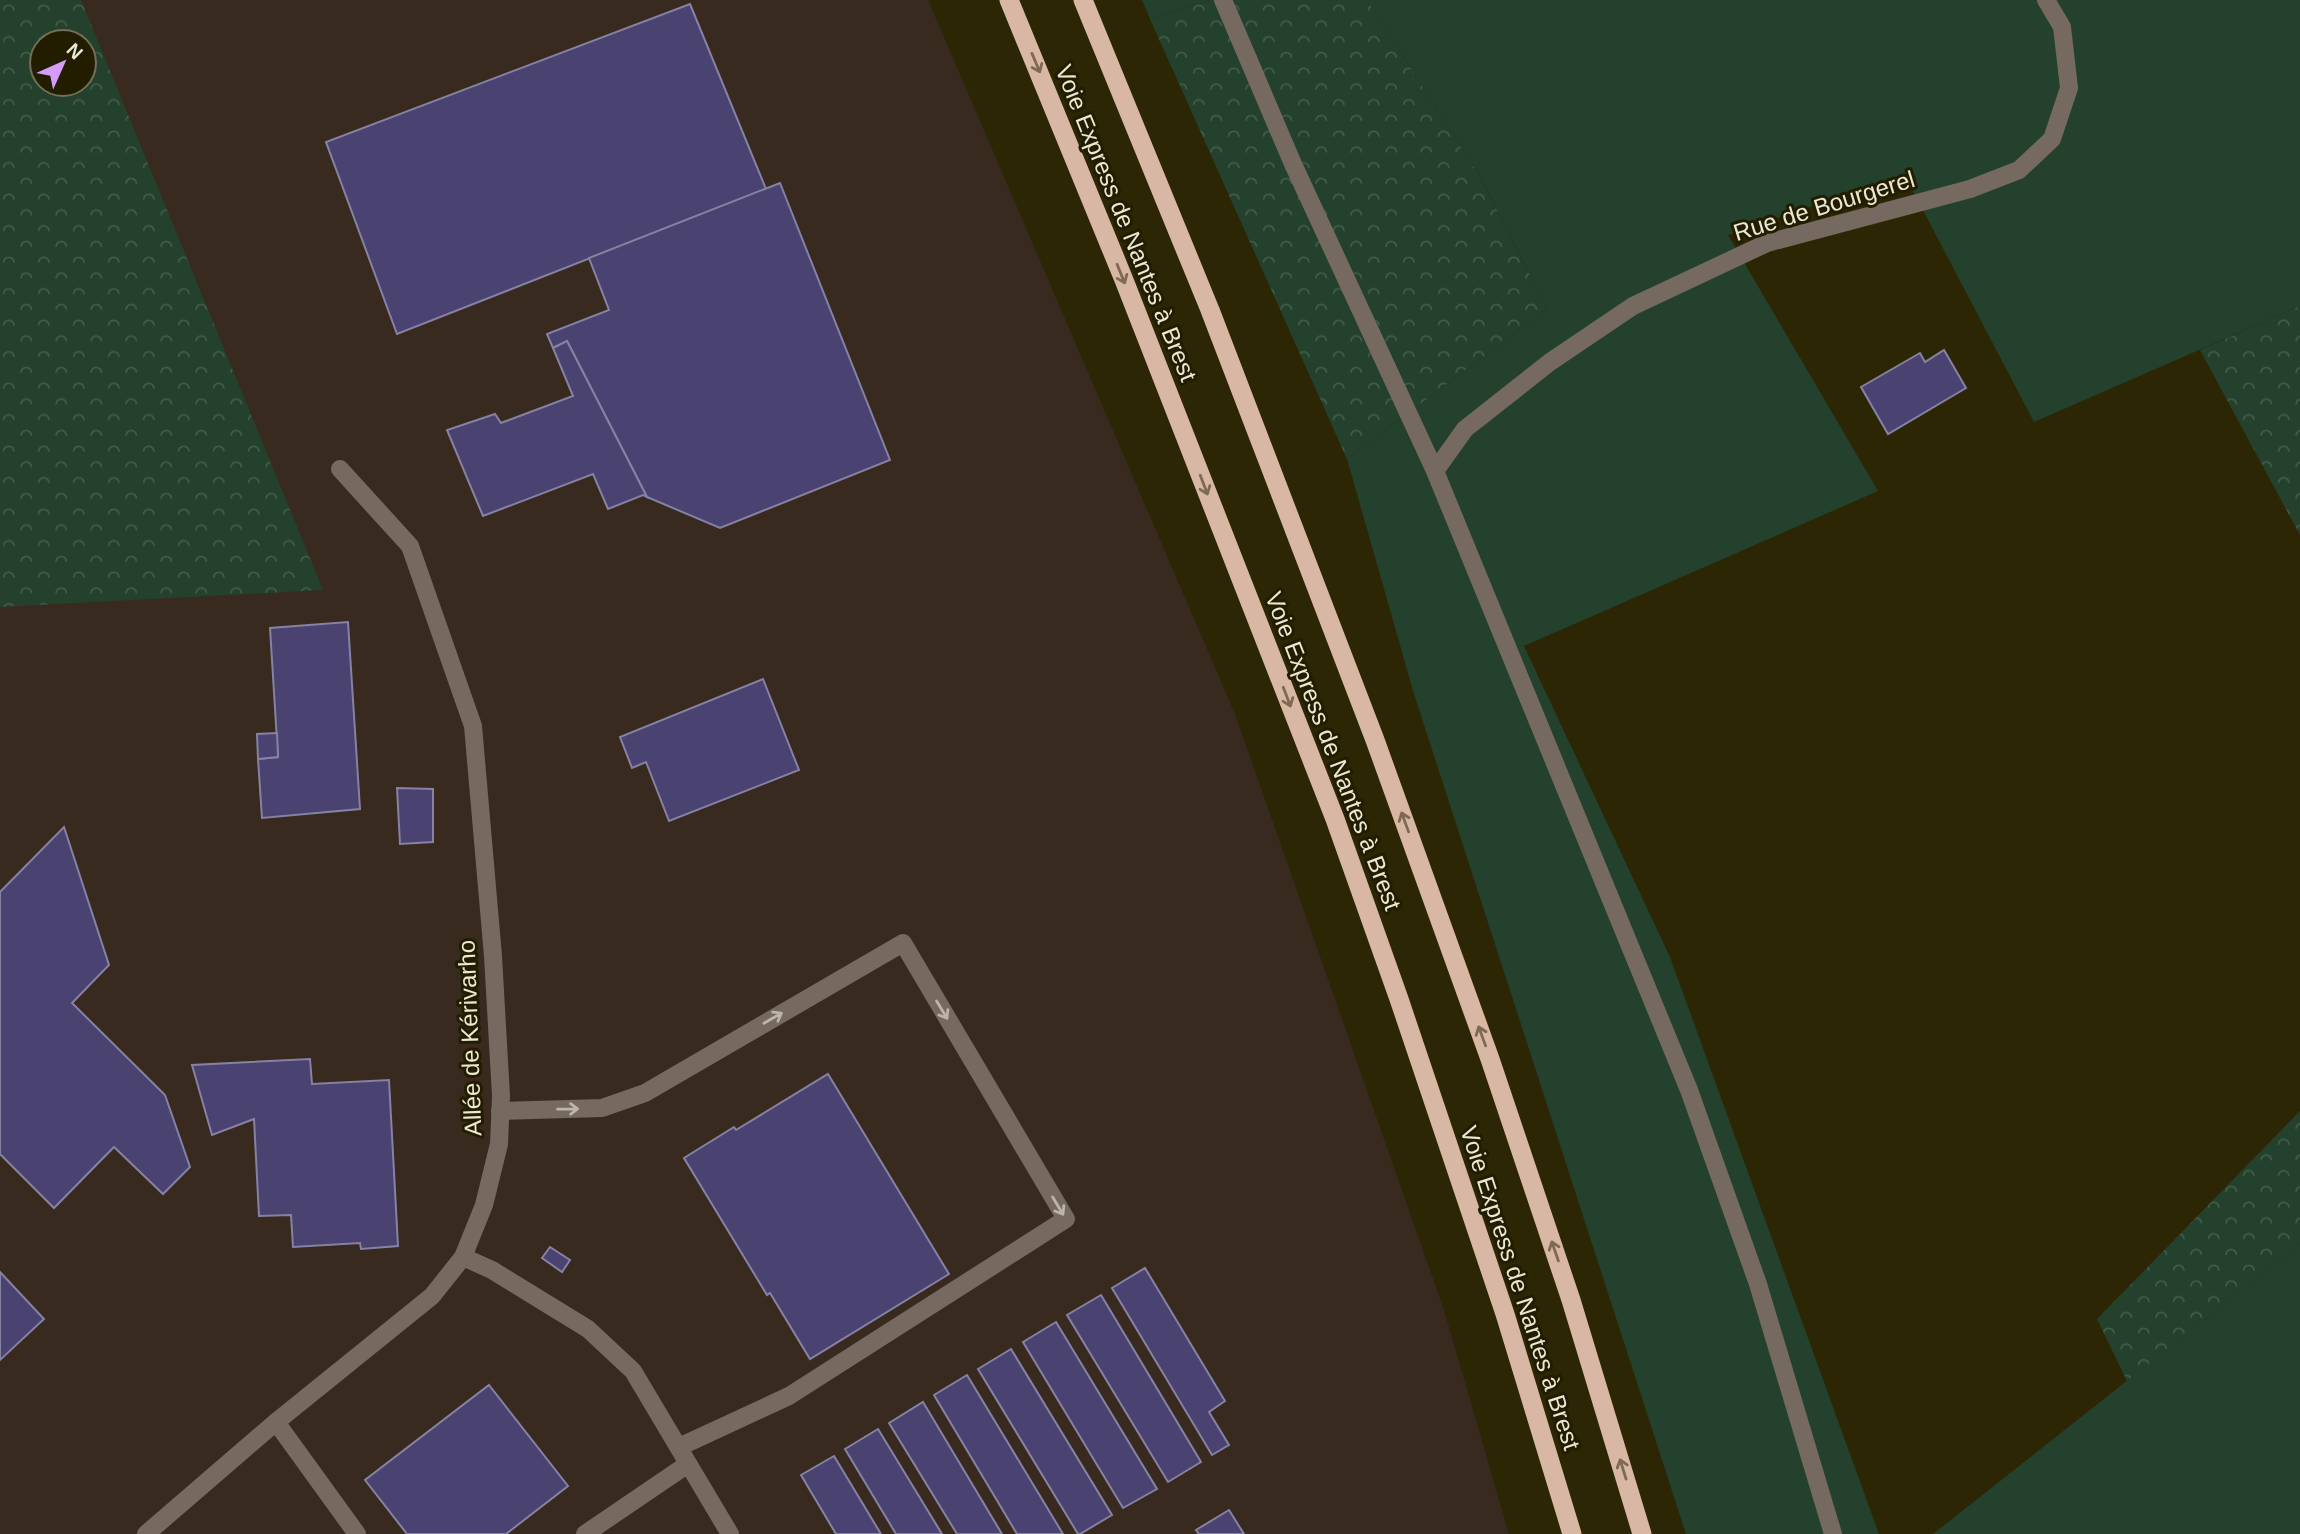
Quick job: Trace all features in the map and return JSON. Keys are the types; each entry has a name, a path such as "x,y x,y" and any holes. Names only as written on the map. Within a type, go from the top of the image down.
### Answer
{"highway":[{"name":"Voie Express de Nantes à Brest","path":"1009,0 1124,280 1335,818 1505,1314 1572,1534"},
{"name":"Voie Express de Nantes à Brest","path":"1083,0 1210,310 1375,740 1512,1122 1571,1300 1643,1534"}],"street":[{"path":"1223,0 1293,164 1435,471 1689,1090 1758,1284 1833,1534"},
{"name":"Rue de Bourgerel","path":"1435,471 1465,429 1550,362 1633,306 1768,243 1970,189 2019,170 2052,139 2069,88 2062,27 2046,0"},
{"name":"Allée de Kérivarho","path":"146,1534 276,1422 432,1296 463,1257 487,1193 499,1144 500,1111 489,902 473,726 410,546 340,469"},
{"path":"500,1111 602,1108 645,1093 903,943 1066,1219 789,1396 679,1447"},
{"path":"463,1257 492,1270 588,1329 633,1371 730,1534"},
{"path":"276,1422 357,1534"},
{"path":"585,1534 688,1464"}],"shaded area":[{"path":"0,0 928,0 1235,714 1444,1310 1509,1534 0,1534"}],"green space":[{"path":"0,0 81,0 92,28 28,28 28,98 98,98 98,41 323,590 0,607"},
{"path":"1142,0 1210,0 1150,19"},
{"path":"1210,0 1367,0 1481,178 1547,309 1347,459 1150,19"},
{"path":"1367,0 2300,0 2300,306 2034,422 1904,174 1728,235 1878,491 1524,646 1670,957 1879,1534 1686,1534 1414,694 1347,459 1547,309 1481,178"},
{"path":"2300,306 2300,535 2200,350"},
{"path":"2300,1111 2300,1244 2127,1381 2097,1319"},
{"path":"2300,1244 2300,1534 1933,1534"}],"building":[{"path":"690,4 766,189 397,334 326,142"},
{"path":"780,183 890,460 720,528 647,497 567,341 553,348 547,334 609,310 589,258"},
{"path":"567,341 647,497 643,495 608,509 593,474 483,516 447,430 495,414 501,423 573,396 553,348"},
{"path":"1944,350 1966,388 1888,434 1861,387 1920,353 1925,362"},
{"path":"348,622 360,809 262,818 258,759 278,757 270,628"},
{"path":"763,679 799,770 669,821 646,762 632,768 620,737"},
{"path":"277,733 278,757 258,759 257,734"},
{"path":"397,788 433,789 433,842 400,844"},
{"path":"64,827 109,965 72,1003 165,1095 190,1167 163,1194 114,1147 54,1208 0,1154 0,892"},
{"path":"310,1059 312,1084 389,1080 398,1246 361,1249 360,1243 293,1247 291,1215 259,1216 254,1119 212,1135 192,1065"},
{"path":"828,1074 949,1274 810,1359 770,1293 767,1295 684,1158"},
{"path":"550,1247 570,1260 562,1272 542,1258"},
{"path":"1145,1268 1225,1401 1209,1412 1229,1445 1212,1455 1112,1288"},
{"path":"0,1272 44,1319 0,1360"},
{"path":"1101,1295 1201,1462 1168,1482 1067,1315"},
{"path":"1056,1322 1157,1489 1123,1508 1023,1342"},
{"path":"1011,1349 1112,1515 1080,1534 978,1369"},
{"path":"967,1375 1063,1534 1017,1534 934,1395"},
{"path":"489,1385 568,1486 506,1534 407,1534 365,1480"},
{"path":"923,1402 1002,1534 957,1534 889,1423"},
{"path":"878,1429 942,1534 896,1534 845,1449"},
{"path":"834,1456 881,1534 836,1534 801,1475"},
{"path":"1229,1510 1244,1534 1199,1534 1196,1530"}]}
